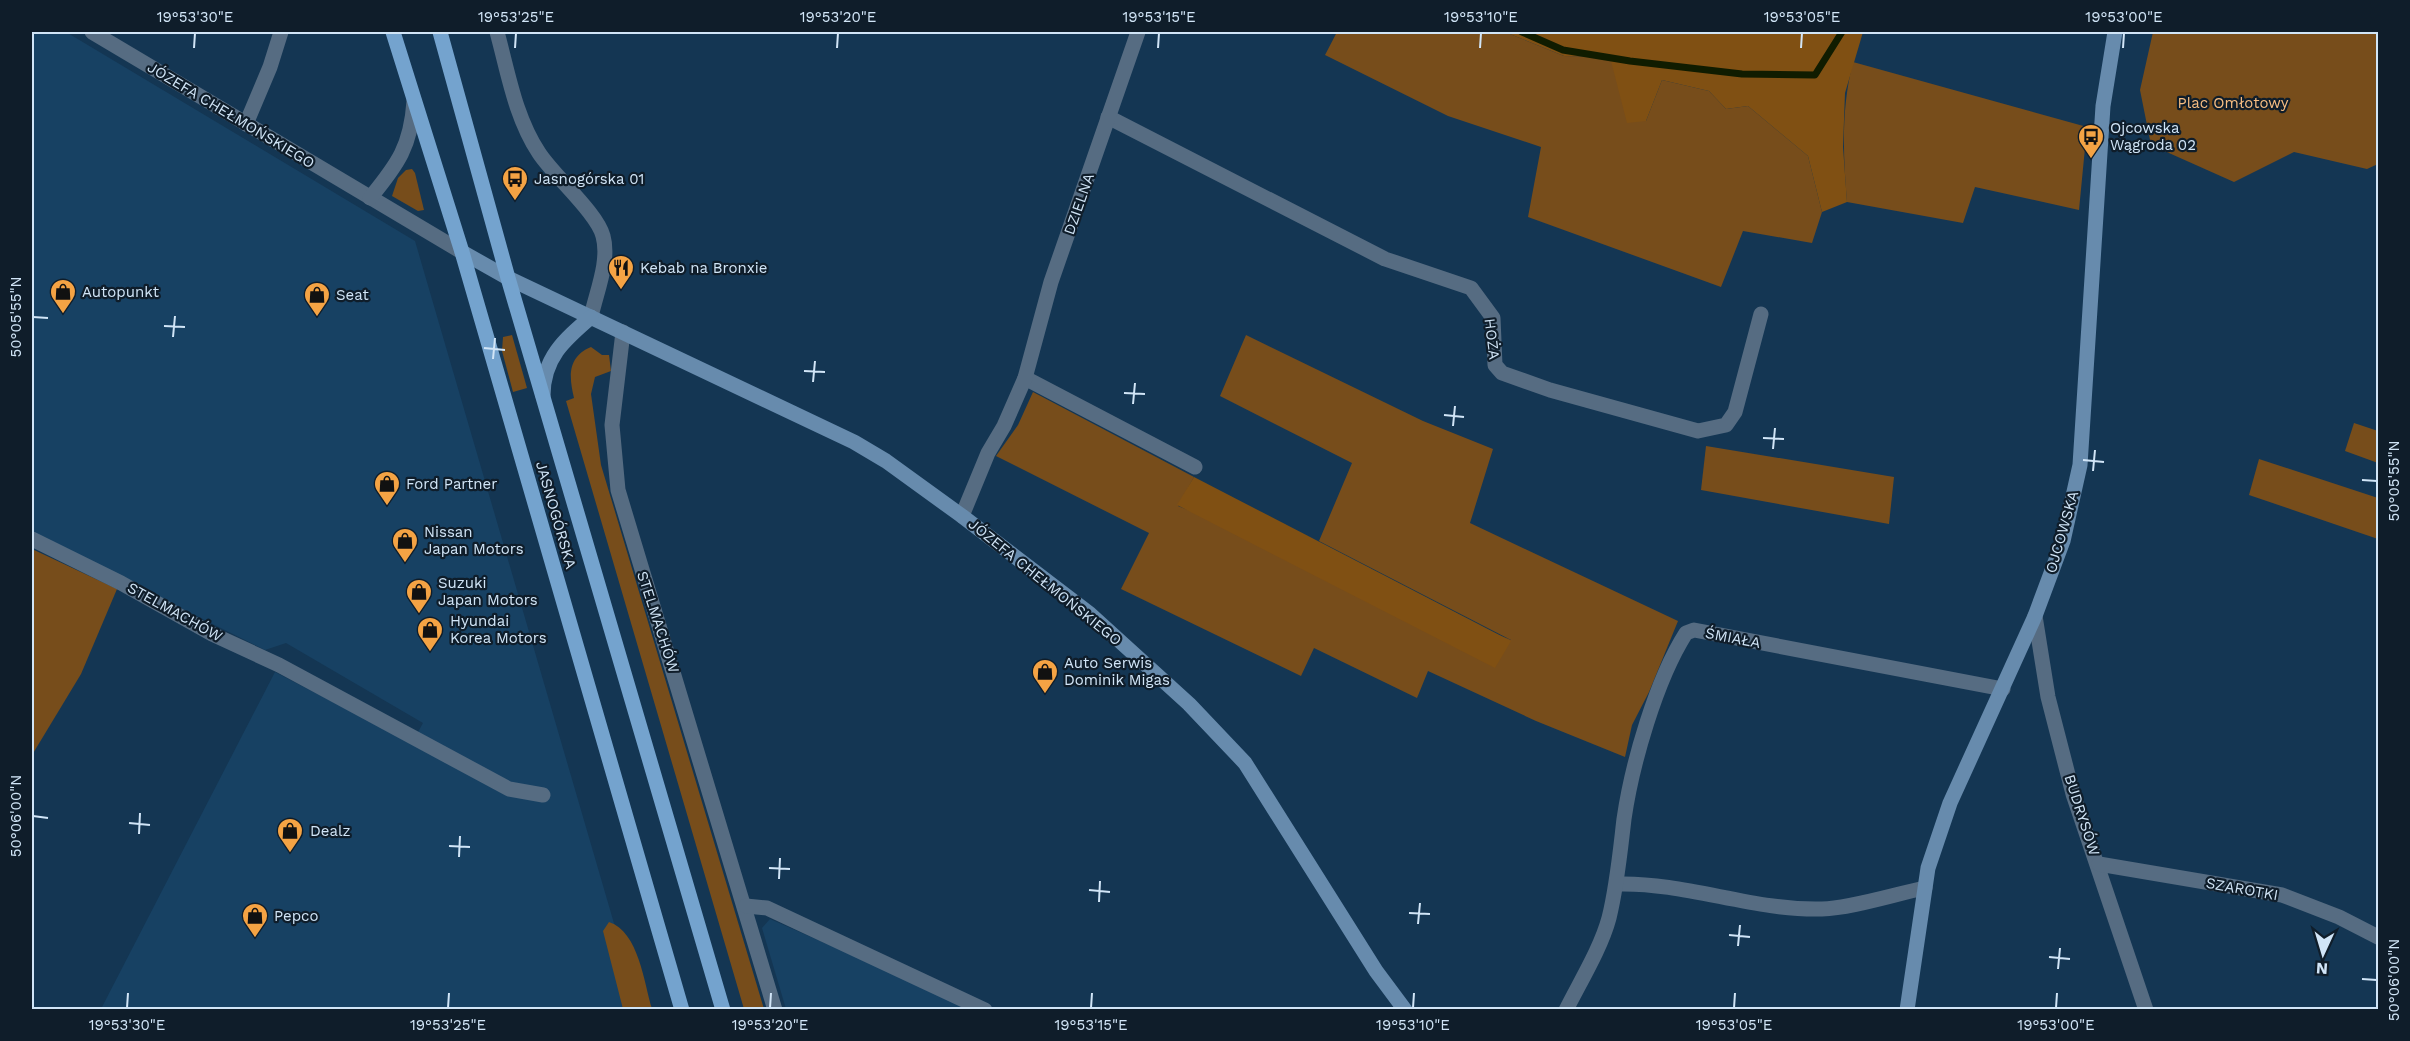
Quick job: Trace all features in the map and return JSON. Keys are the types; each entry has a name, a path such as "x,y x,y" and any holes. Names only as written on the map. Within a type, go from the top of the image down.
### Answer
{"main road":[{"name":"JASNOGÓRSKA","path":"393,32 462,252 682,1010"},
{"name":"JASNOGÓRSKA","path":"440,32 508,278 723,1010"}],"street":[{"name":"JÓZEFA CHEŁMOŃSKIEGO","path":"92,32 508,278 854,442 886,461 962,516 1090,614 1190,704 1245,763 1376,971 1405,1010"},
{"path":"246,124 270,67 281,32"},
{"path":"497,32 515,101 530,137 559,180 596,221 603,236 604,256 591,317 564,340 552,356 545,373 543,396"},
{"name":"DZIELNA","path":"962,516 1025,378 1051,282 1138,32"},
{"name":"OJCOWSKA","path":"1907,1010 1928,868 1950,803 2035,616 2063,541 2080,465 2103,106 2115,32"},
{"path":"370,198 405,152 412,128 414,101"},
{"name":"HOŻA","path":"1108,117 1385,259 1471,288 1493,318 1495,365 1502,373 1550,390 1698,430 1726,424 1735,412 1761,314"},
{"name":"STELMACHÓW","path":"623,332 612,426 618,490 776,1010"},
{"path":"1025,378 1195,467"},
{"name":"STELMACHÓW","path":"32,539 121,583 212,634 279,665 509,789 543,795"},
{"name":"BUDRYSÓW","path":"2035,616 2049,697 2073,794 2099,864 2146,1010"},
{"name":"ŚMIAŁA","path":"1566,1010 1608,922 1617,884 1624,818 1637,752 1662,685 1686,633 1694,630 2003,689"},
{"name":"SZAROTKI","path":"2099,864 2282,895 2339,917 2379,937"},
{"path":"1617,884 1649,883 1791,908 1824,909 1925,888"},
{"path":"746,906 767,908 985,1010"}],"shaded area":[{"path":"32,32 66,32 415,241 639,1009 101,1009 275,672 412,743 423,723 286,643 265,650 32,534"},
{"path":"1505,32 1863,32 1845,93 1843,147 1847,202 1822,212 1808,156 1748,106 1726,109 1709,91 1662,80 1646,121 1627,123 1610,57 1564,56"},
{"path":"1194,477 1511,641 1495,668 1177,505"},
{"path":"770,919 974,1009 786,1009 762,928"}],"green space":[{"path":"1337,32 1505,32 1564,56 1611,57 1646,121 1662,80 1709,91 1726,109 1748,106 1808,156 1822,212 1812,243 1743,231 1721,287 1528,217 1541,147 1448,116 1325,55"},
{"name":"Plac Omłotowy","path":"2153,32 2378,32 2378,164 2367,169 2294,152 2234,182 2151,145 2140,90"},
{"path":"1853,62 2087,127 2079,210 1975,187 1963,223 1847,202 1844,132 1846,97"},
{"path":"412,169 424,210 418,211 392,196 398,178 406,170"},
{"path":"512,335 527,388 513,392 502,351 503,337"},
{"path":"1246,335 1423,421 1493,449 1470,523 1678,621 1649,692 1632,725 1625,757 1536,721 1428,671 1417,698 1314,648 1301,676 1121,589 1149,533 996,456 1018,425 1033,392 1194,477 1178,506 1511,640 1319,541 1352,463 1220,396"},
{"path":"591,347 602,355 609,355 611,371 595,377 591,394 601,465 764,1009 744,1009 566,401 574,398 571,375 574,362 583,351"},
{"path":"2354,423 2378,431 2378,463 2345,451"},
{"path":"1706,446 1894,477 1889,524 1701,490"},
{"path":"2259,459 2378,498 2378,539 2249,495"},
{"path":"32,549 117,589 81,674 32,755"},
{"path":"609,922 627,936 634,947 652,1009 623,1009 603,931"}],"waterway":[{"path":"1522,32 1563,50 1630,61 1742,74 1815,75 1842,32"}],"place":[{"name":"Ojcowska Wągroda 02","path":"2091,160"},
{"name":"Jasnogórska 01","path":"515,202"},
{"name":"Kebab na Bronxie","path":"621,291"},
{"name":"Autopunkt","path":"63,315"},
{"name":"Seat","path":"317,318"},
{"name":"Ford Partner","path":"387,507"},
{"name":"Nissan Japan Motors","path":"405,564"},
{"name":"Suzuki Japan Motors","path":"419,615"},
{"name":"Hyundai Korea Motors","path":"430,653"},
{"name":"Auto Serwis Dominik Migas","path":"1045,695"},
{"name":"Dealz","path":"290,854"},
{"name":"Pepco","path":"255,939"}]}
